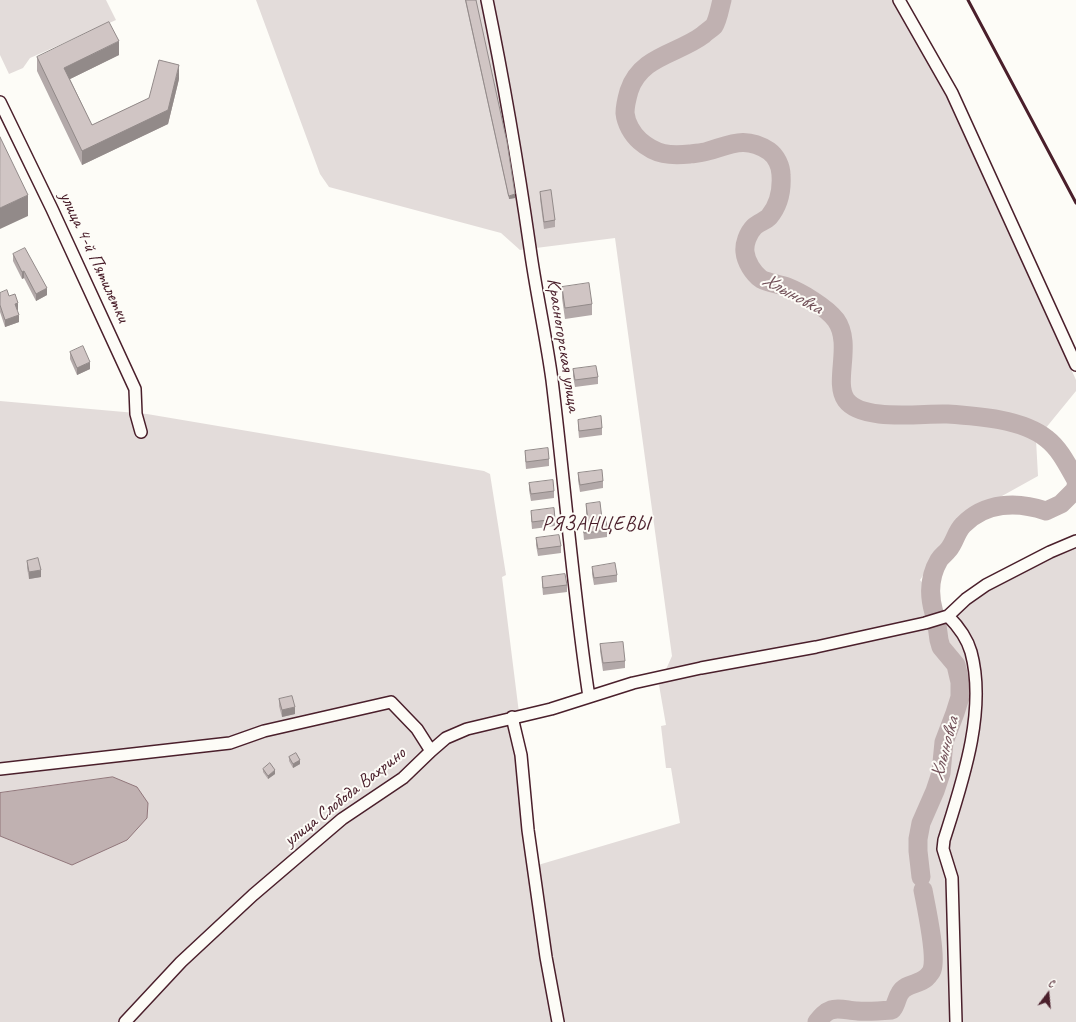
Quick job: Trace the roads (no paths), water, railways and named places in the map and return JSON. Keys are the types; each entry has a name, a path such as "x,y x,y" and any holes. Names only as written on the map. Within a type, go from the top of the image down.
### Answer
{"street":[{"name":"Красногорская улица","path":"487,0 515,145 552,379 579,632 589,697"},
{"path":"899,0 952,93 1076,365"},
{"name":"улица 4-й Пятилетки","path":"0,102 52,209 135,389 136,414 141,432"},
{"path":"956,1022 952,878 942,850 968,758 977,701 976,682 971,651 966,639 948,616 966,599 986,585 1050,552 1076,541"},
{"name":"улица Слобода Вахрино","path":"125,1022 181,962 253,895 342,818 403,778 446,738 467,729 550,709 633,683 701,668 816,647 929,622 948,616"},
{"path":"0,769 230,743 264,731 391,702 417,729 431,751"},
{"path":"512,717 521,755 529,837 546,957 558,1022"}],"waterway":[{"name":"Хлыновка","path":"722,0 717,20 713,27 693,41 651,63 634,79 628,94 625,113 628,124 634,135 646,146 664,154 683,155 702,153 732,144 746,143 761,146 776,158 781,172 780,197 776,207 769,217 757,224 748,235 745,249 747,260 758,277 767,282 787,287 800,293 820,305 836,320 841,330 843,340 841,383 846,400 854,407 878,414 947,414 972,416 1013,423 1037,432 1052,443 1076,480"},
{"name":"Хлыновка","path":"934,613 931,600 933,573 939,560 950,548 963,525 972,517 981,512 1002,506 1024,506 1046,511 1061,504 1076,489 1076,485"},
{"name":"Хлыновка","path":"921,877 918,851 918,839 921,823 941,773 944,742 960,697 960,682 956,665 941,647 937,625"},
{"name":"Хлыновка","path":"817,1022 825,1013 834,1009 854,1011 892,1010 899,995 905,987 926,978 932,970 933,954 923,890"}],"railway":[{"path":"968,0 1076,203"}],"district":[{"name":"РЯЗАНЦЕВЫ","path":"596,525"}]}
